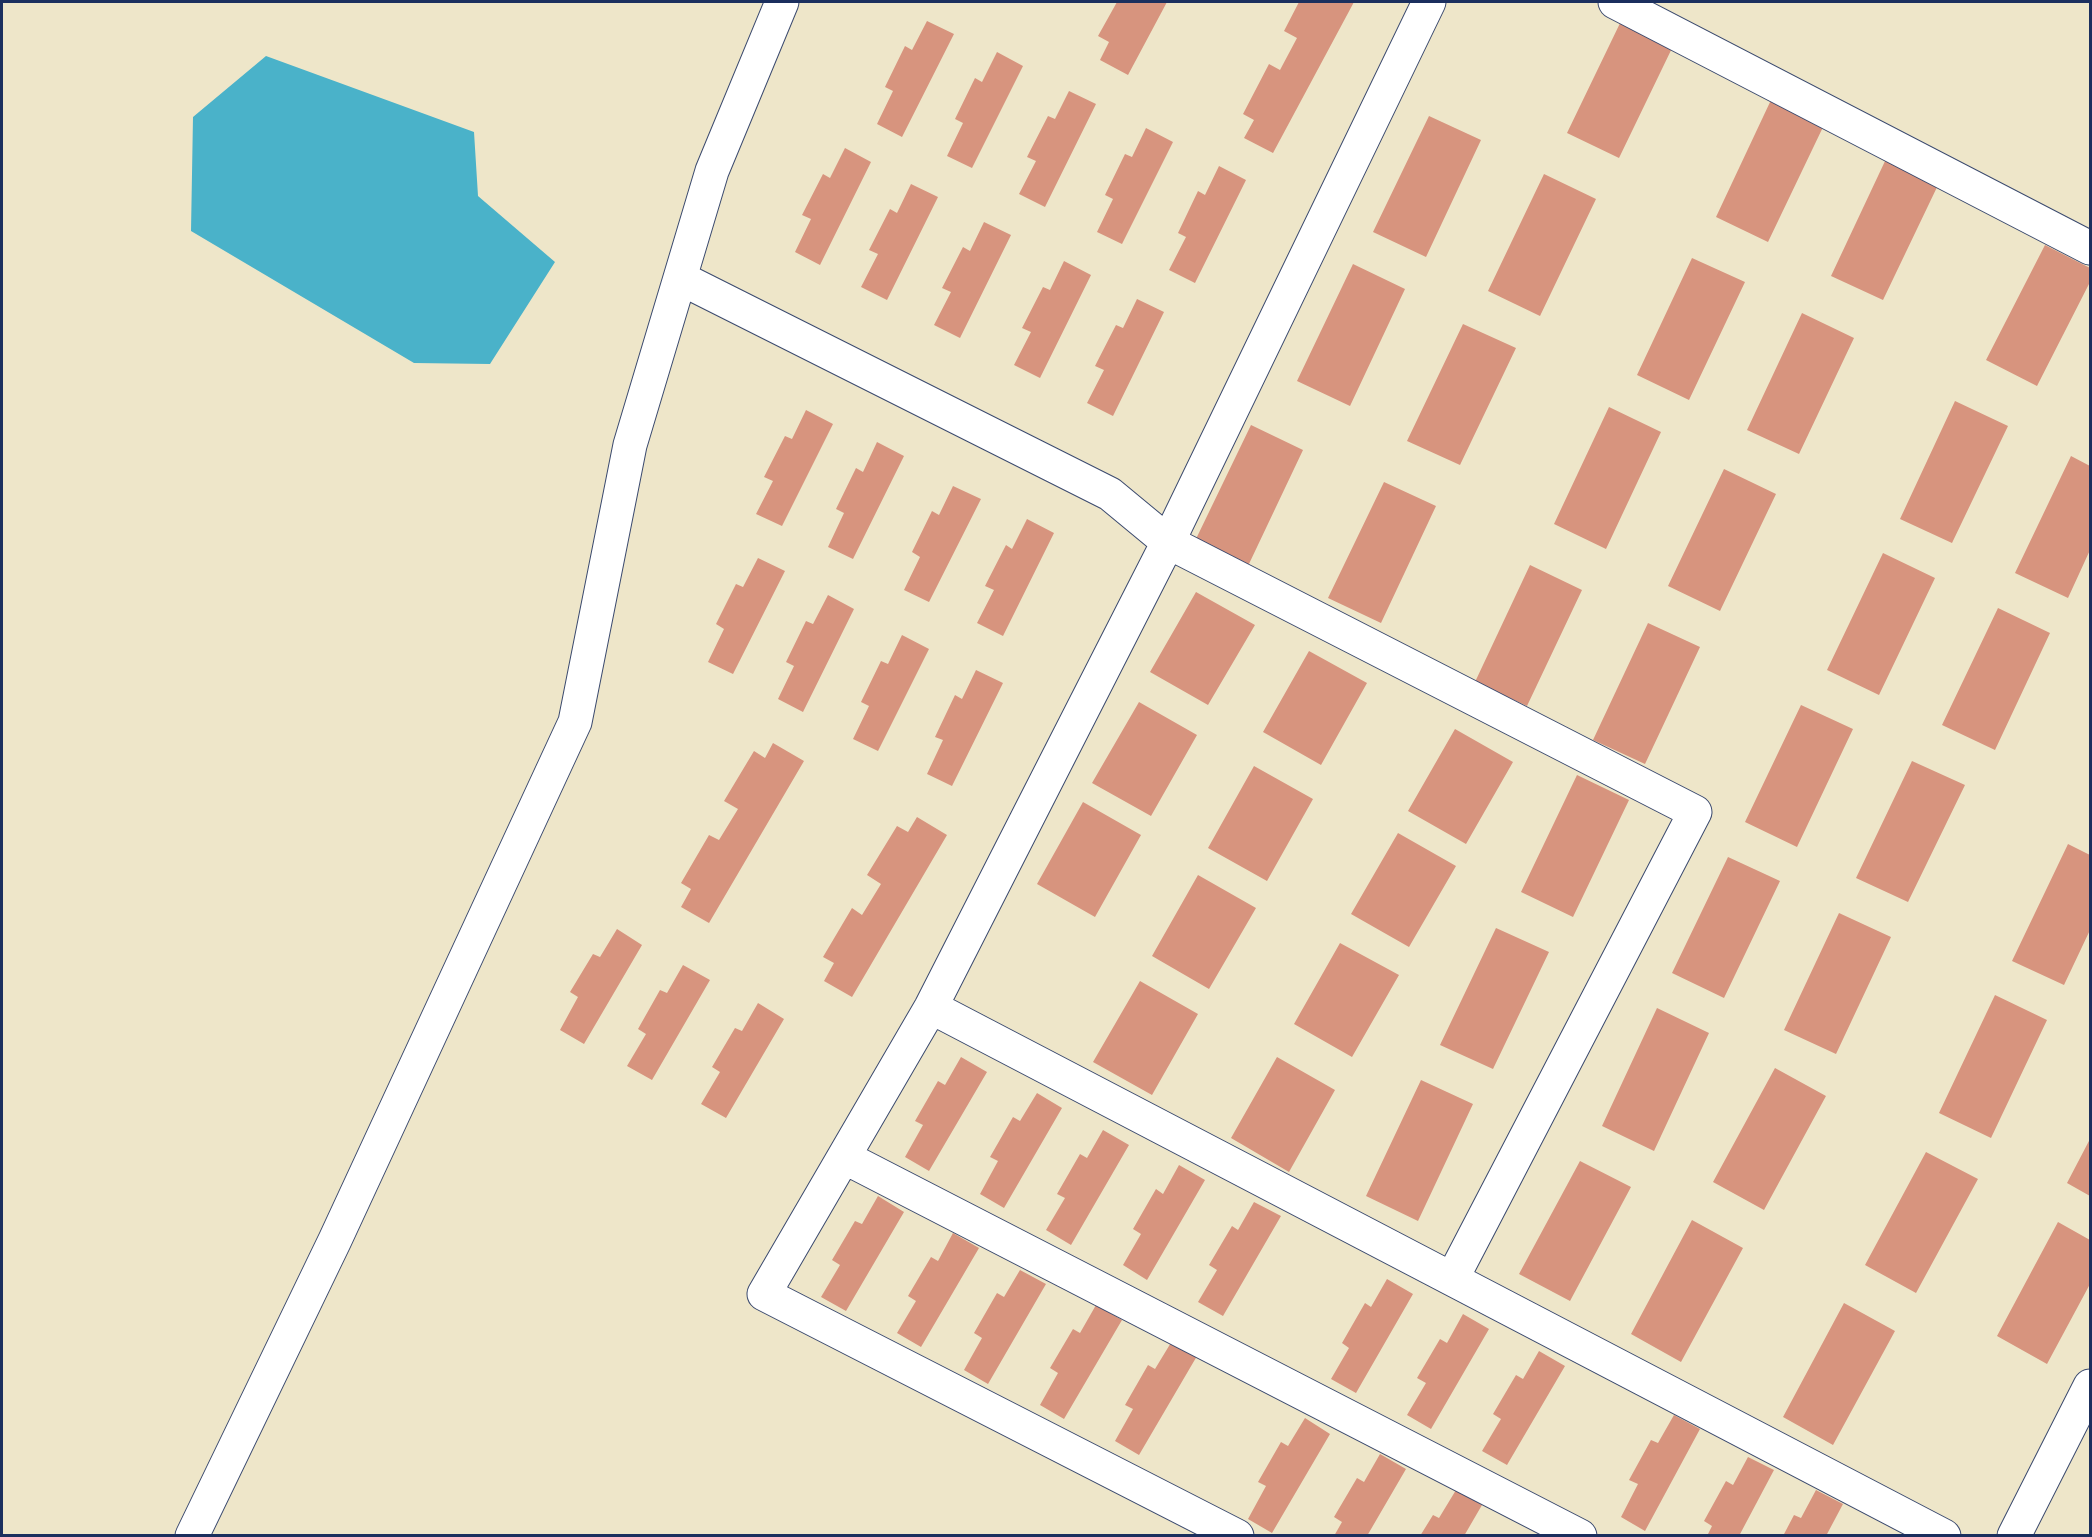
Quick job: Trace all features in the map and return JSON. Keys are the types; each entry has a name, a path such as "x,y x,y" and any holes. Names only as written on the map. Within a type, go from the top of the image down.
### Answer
{"street":[{"path":"192,1536 335,1240 575,722 630,445 712,171 782,2"},
{"path":"1237,1536 764,1294 931,1007 1168,542 1429,2"},
{"path":"1615,2 2091,248"},
{"path":"680,278 1110,494 1168,542 1695,812 1452,1279"},
{"path":"931,1007 1944,1536"},
{"path":"844,1157 1580,1536"},
{"path":"2014,1536 2091,1386"}],"water":[{"path":"266,56 474,132 478,196 555,262 490,364 414,363 191,231 193,117"}],"building":[{"path":"1117,2 1167,2 1128,75 1100,60 1109,42 1098,36"},
{"path":"1299,2 1354,2 1273,153 1244,138 1254,120 1243,114 1269,64 1280,70 1297,38 1284,31"},
{"path":"1623,17 1675,42 1619,158 1567,133"},
{"path":"927,21 954,34 902,137 877,124 893,91 885,87 905,46 912,50"},
{"path":"997,52 1023,66 972,168 947,156 963,123 955,119 975,78 982,82"},
{"path":"1069,91 1096,104 1045,207 1019,194 1036,161 1027,157 1048,116 1055,119"},
{"path":"1771,100 1824,125 1768,242 1716,217"},
{"path":"1429,116 1481,140 1426,257 1373,232"},
{"path":"1146,128 1173,142 1122,244 1097,232 1113,199 1105,195 1125,154 1132,157"},
{"path":"845,148 871,162 820,265 795,252 811,219 802,215 823,174 830,178"},
{"path":"1886,159 1939,183 1883,300 1831,276"},
{"path":"1219,166 1246,180 1195,283 1169,270 1186,237 1178,233 1198,191 1205,195"},
{"path":"1544,174 1596,199 1540,316 1488,291"},
{"path":"911,184 938,197 887,300 861,287 878,254 869,250 890,209 897,213"},
{"path":"984,222 1011,235 960,338 934,325 951,292 942,288 963,247 970,251"},
{"path":"2045,245 2090,268 2090,282 2037,386 1986,360"},
{"path":"1692,258 1745,282 1689,400 1637,375"},
{"path":"1064,261 1091,275 1040,378 1014,365 1031,332 1022,328 1043,287 1050,290"},
{"path":"1353,264 1405,289 1350,406 1297,381"},
{"path":"1137,299 1164,312 1113,416 1087,403 1104,370 1095,366 1116,325 1123,328"},
{"path":"1802,313 1854,338 1799,454 1747,430"},
{"path":"1463,324 1516,348 1460,465 1407,441"},
{"path":"1955,401 2008,426 1952,543 1900,519"},
{"path":"1609,407 1661,432 1606,549 1554,524"},
{"path":"806,410 833,424 782,526 756,514 773,481 764,477 785,436 792,439"},
{"path":"1251,425 1303,450 1248,566 1195,541"},
{"path":"877,442 904,456 853,559 828,547 844,513 836,509 856,468 863,472"},
{"path":"2071,456 2090,466 2090,550 2068,598 2015,573"},
{"path":"1724,469 1776,494 1720,611 1668,586"},
{"path":"1384,482 1436,506 1381,623 1328,598"},
{"path":"953,486 981,499 929,602 904,590 920,557 912,552 932,511 939,515"},
{"path":"1027,519 1054,533 1003,636 977,623 994,590 985,586 1006,545 1012,549"},
{"path":"1883,553 1935,578 1879,695 1827,670"},
{"path":"758,558 785,571 733,674 708,662 724,629 716,624 736,584 743,587"},
{"path":"1530,565 1582,590 1527,706 1475,682"},
{"path":"1196,592 1255,625 1208,705 1150,672"},
{"path":"828,595 854,609 803,712 778,699 794,666 786,662 806,621 813,624"},
{"path":"1998,608 2050,633 1995,750 1942,725"},
{"path":"1648,623 1700,647 1645,764 1593,740"},
{"path":"902,635 929,649 878,751 853,739 869,706 861,702 881,661 888,664"},
{"path":"1309,651 1367,683 1321,765 1263,732"},
{"path":"976,670 1003,683 952,786 927,774 943,740 935,737 955,695 962,699"},
{"path":"1139,702 1197,735 1151,816 1092,783"},
{"path":"1801,705 1853,729 1797,847 1745,822"},
{"path":"1455,729 1513,762 1466,844 1408,811"},
{"path":"773,743 804,761 709,923 681,907 691,889 681,883 709,835 719,840 738,809 724,801 754,751 765,758"},
{"path":"1912,761 1965,785 1908,902 1856,878"},
{"path":"1254,766 1313,799 1267,881 1208,848"},
{"path":"1577,775 1629,800 1573,917 1521,892"},
{"path":"1083,802 1141,835 1095,917 1037,884"},
{"path":"917,817 947,835 852,997 824,981 834,963 823,957 852,908 862,915 881,884 867,875 897,826 908,832"},
{"path":"1398,833 1456,866 1409,947 1351,914"},
{"path":"2068,844 2090,855 2090,930 2064,985 2012,961"},
{"path":"1728,857 1780,881 1724,998 1672,973"},
{"path":"1198,875 1256,908 1209,989 1152,956"},
{"path":"1839,913 1891,937 1836,1054 1784,1030"},
{"path":"1496,928 1549,952 1493,1069 1440,1045"},
{"path":"617,929 642,945 584,1044 560,1030 578,997 570,992 593,954 600,957"},
{"path":"1340,943 1399,975 1352,1057 1294,1024"},
{"path":"683,965 710,980 652,1080 627,1066 646,1034 638,1029 660,990 667,993"},
{"path":"1140,981 1198,1014 1152,1095 1093,1062"},
{"path":"1995,995 2047,1020 1991,1138 1939,1113"},
{"path":"758,1003 784,1019 726,1118 701,1104 720,1072 712,1067 735,1028 742,1031"},
{"path":"1657,1008 1709,1033 1654,1151 1602,1126"},
{"path":"961,1057 987,1072 929,1171 905,1157 923,1125 915,1121 938,1081 945,1085"},
{"path":"1277,1057 1335,1090 1289,1172 1231,1138"},
{"path":"1775,1068 1826,1096 1764,1210 1713,1182"},
{"path":"1421,1080 1473,1104 1418,1221 1366,1196"},
{"path":"1037,1093 1062,1108 1004,1208 980,1194 998,1161 990,1157 1013,1117 1020,1121"},
{"path":"1103,1130 1129,1145 1071,1245 1046,1230 1065,1198 1057,1194 1080,1154 1087,1158"},
{"path":"2090,1139 2090,1196 2067,1183"},
{"path":"1926,1152 1978,1179 1916,1293 1865,1265"},
{"path":"1580,1161 1631,1187 1570,1301 1519,1274"},
{"path":"1179,1165 1205,1180 1147,1280 1123,1265 1141,1234 1133,1229 1156,1189 1163,1194"},
{"path":"878,1196 904,1212 846,1311 821,1297 840,1265 832,1260 855,1221 862,1224"},
{"path":"1254,1202 1281,1216 1223,1316 1198,1302 1217,1270 1209,1265 1232,1226 1238,1230"},
{"path":"1692,1220 1743,1248 1681,1362 1631,1334"},
{"path":"2058,1222 2090,1240 2090,1284 2047,1364 1997,1336"},
{"path":"953,1233 979,1248 921,1347 897,1333 916,1301 908,1296 931,1257 938,1261"},
{"path":"1020,1270 1046,1284 988,1384 964,1370 982,1338 974,1333 997,1293 1004,1297"},
{"path":"1387,1279 1413,1294 1356,1393 1331,1379 1349,1348 1342,1343 1365,1303 1371,1307"},
{"path":"1844,1303 1895,1331 1833,1445 1783,1417"},
{"path":"1096,1305 1122,1320 1064,1419 1040,1405 1058,1373 1050,1368 1073,1329 1080,1333"},
{"path":"1463,1314 1489,1329 1431,1429 1407,1415 1426,1383 1417,1378 1440,1339 1447,1343"},
{"path":"1172,1341 1197,1356 1139,1455 1115,1441 1133,1409 1125,1405 1148,1365 1155,1369"},
{"path":"1539,1351 1565,1366 1507,1465 1482,1451 1501,1419 1493,1414 1516,1375 1523,1379"},
{"path":"1674,1415 1700,1429 1645,1531 1621,1517 1638,1484 1629,1480 1651,1440 1658,1443"},
{"path":"1305,1418 1330,1434 1272,1533 1248,1519 1266,1486 1258,1482 1281,1442 1288,1446"},
{"path":"1380,1454 1406,1469 1367,1536 1334,1536 1342,1522 1334,1517 1357,1478 1364,1482"},
{"path":"1748,1457 1774,1470 1739,1536 1707,1536 1712,1526 1704,1521 1726,1481 1733,1485"},
{"path":"1456,1490 1482,1505 1464,1536 1420,1536 1433,1515 1439,1518"},
{"path":"1816,1490 1843,1504 1826,1536 1783,1536 1794,1515 1801,1518"}]}
